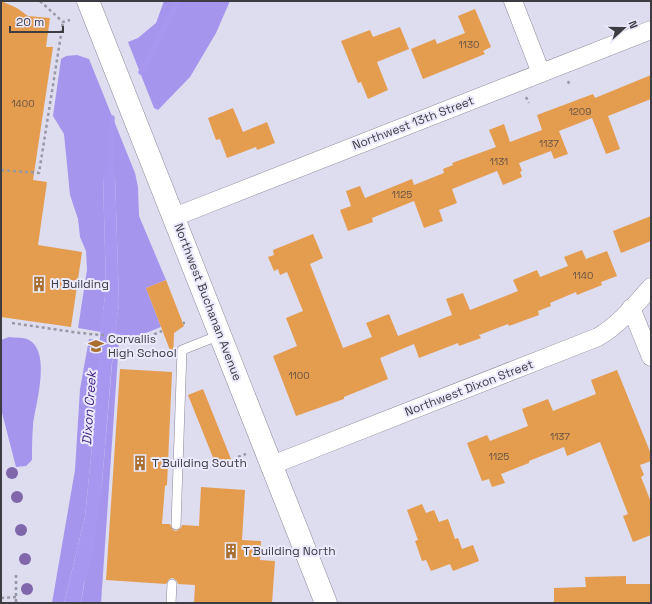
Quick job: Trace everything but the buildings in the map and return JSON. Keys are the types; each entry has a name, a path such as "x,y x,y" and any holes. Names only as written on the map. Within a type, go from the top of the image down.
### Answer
{"street":[{"name":"Northwest Buchanan Avenue","path":"88,1 326,603"},
{"path":"513,1 541,73"},
{"name":"Northwest 13th Street","path":"174,216 651,30"},
{"name":"Northwest Dixon Street","path":"272,465 598,337 608,332 651,287"},
{"path":"631,308 651,357"}],"lane":[{"path":"176,525 182,350 220,335"},
{"path":"171,603 172,584"}],"path":[{"path":"40,1 63,22"},
{"path":"63,22 70,20"},
{"path":"1,170 39,173 63,22"},
{"path":"12,323 123,338 142,339 162,331"},
{"path":"16,575 16,603"},
{"path":"1,598 17,597"}],"shaded area":[{"path":"164,1 230,1 216,33 190,77 158,110 154,108 128,42 138,38 156,23"},
{"path":"77,55 89,59 135,173 138,187 139,216 166,280 146,288 161,327 136,337 115,334 119,303 115,175 103,178 106,286 101,332 78,328 87,270 86,251 80,237 78,219 70,195 64,134 53,116 61,59 66,56"},
{"path":"108,172 115,175 119,303 112,362 102,483 93,553 84,584 81,603 64,603 85,517 96,406 98,354 106,286 103,177"},
{"path":"9,337 27,339 35,345 39,354 41,366 39,393 33,426 32,460 26,466 16,467 1,409 1,340"},
{"path":"89,339 100,340 96,406 85,517 64,603 52,603 75,470 80,389"},
{"path":"114,341 119,341 101,603 81,603 102,483"}],"waterway":[{"name":"Dixon Creek","path":"141,72 179,1"},
{"name":"Dixon Creek","path":"110,179 112,118"}],"place":[{"name":"H Building","path":"39,284"},
{"name":"Corvallis High School","path":"96,346"},
{"name":"T Building South","path":"140,463"},
{"name":"T Building North","path":"231,551"}]}
